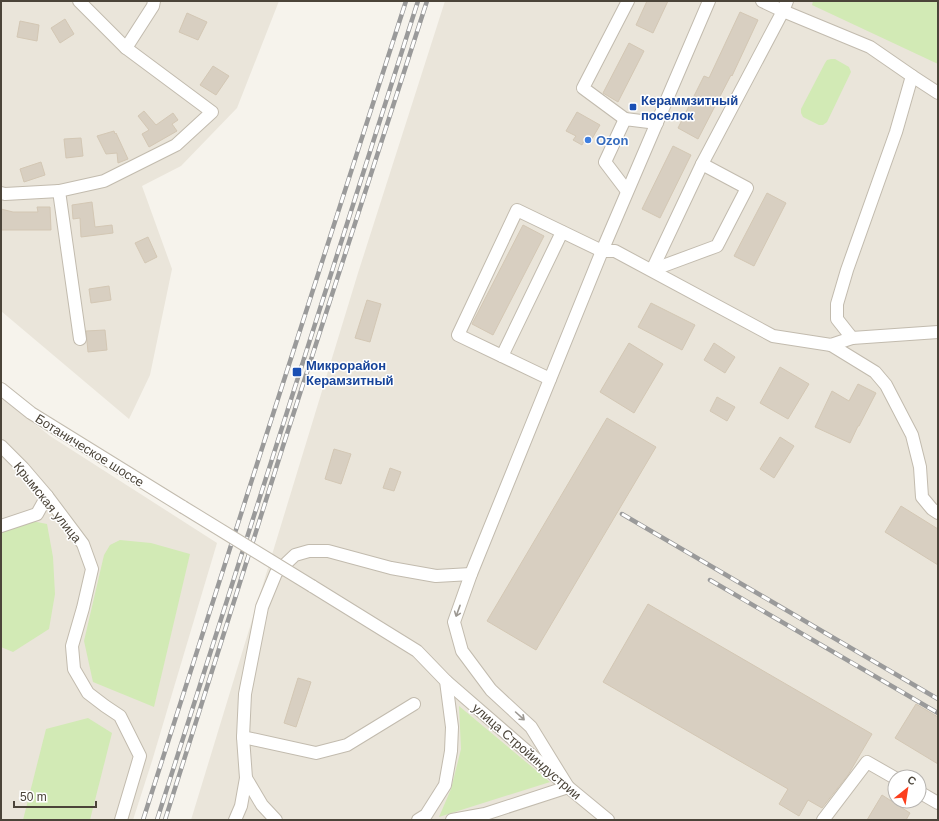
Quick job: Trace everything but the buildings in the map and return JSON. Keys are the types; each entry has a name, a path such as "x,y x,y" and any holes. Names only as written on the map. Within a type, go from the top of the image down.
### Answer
{"street":[{"path":"1,193 59,191 104,181 176,145 212,112 126,48 78,1"},
{"path":"126,48 153,6 154,1"},
{"path":"628,1 583,88 625,119 657,123"},
{"path":"460,819 486,814 568,787 532,727 491,690 462,651 454,622 471,574 602,251 709,1"},
{"path":"762,1 785,6 870,47 938,93"},
{"path":"652,270 702,164 785,6"},
{"path":"852,338 837,318 837,304 846,270 896,132 912,76"},
{"path":"625,119 605,162 627,191"},
{"path":"652,270 717,246 747,188 702,164"},
{"path":"59,191 80,339"},
{"path":"550,379 458,335 516,210 602,251 615,251 773,336 831,345 875,372 886,385 912,435 920,467 922,497 938,513"},
{"path":"502,356 562,232"},
{"path":"831,345 852,338 938,332"},
{"name":"Ботаническое шоссе","path":"1,389 31,413 312,586"},
{"name":"Крымская улица","path":"1,446 23,468 47,496 83,544 92,569 72,646 74,669 88,692 104,706 120,716 140,756 121,820"},
{"path":"1,526 37,514 47,496"},
{"path":"235,820 241,806 246,778 243,737 245,694 262,607 276,573 295,555 309,551 328,551 391,568 436,576 471,574"},
{"name":"улица Стройиндустрии","path":"312,586 417,651 446,681 608,820"},
{"path":"418,820 426,814 445,785 451,751 452,727 446,681"},
{"path":"243,737 316,753 347,745 414,704"},
{"path":"823,820 867,762 887,773"},
{"path":"246,778 262,806 276,820"},
{"path":"927,797 938,803"}],"shaded area":[{"path":"1,1 279,1 237,108 181,166 142,186 172,269 150,375 129,419 1,311"},
{"path":"445,1 938,1 938,820 191,820 358,273"},
{"path":"1,397 50,436 217,543 133,820 1,820"}],"green space":[{"path":"813,1 938,1 938,64 812,5"},
{"path":"835,59 849,67 851,72 827,122 823,125 819,125 803,117 801,109 825,63 827,60"},
{"path":"32,521 47,524 53,557 55,594 49,629 13,652 1,647 1,533"},
{"path":"120,540 151,543 190,554 154,707 93,682 84,641 104,555 110,545"},
{"path":"459,706 550,782 439,817 451,789 461,749"},
{"path":"88,718 112,733 90,820 23,820 46,729"}],"railway":[{"path":"143,820 406,1"},
{"path":"157,820 418,1"},
{"path":"165,820 284,443 427,1"},
{"path":"622,514 938,699"},
{"path":"710,580 938,713"}],"place":[{"name":"Кераммзитный поселок","path":"633,107"},
{"name":"Ozon","path":"588,140"},
{"name":"Микрорайон Керамзитный","path":"297,372"}]}
